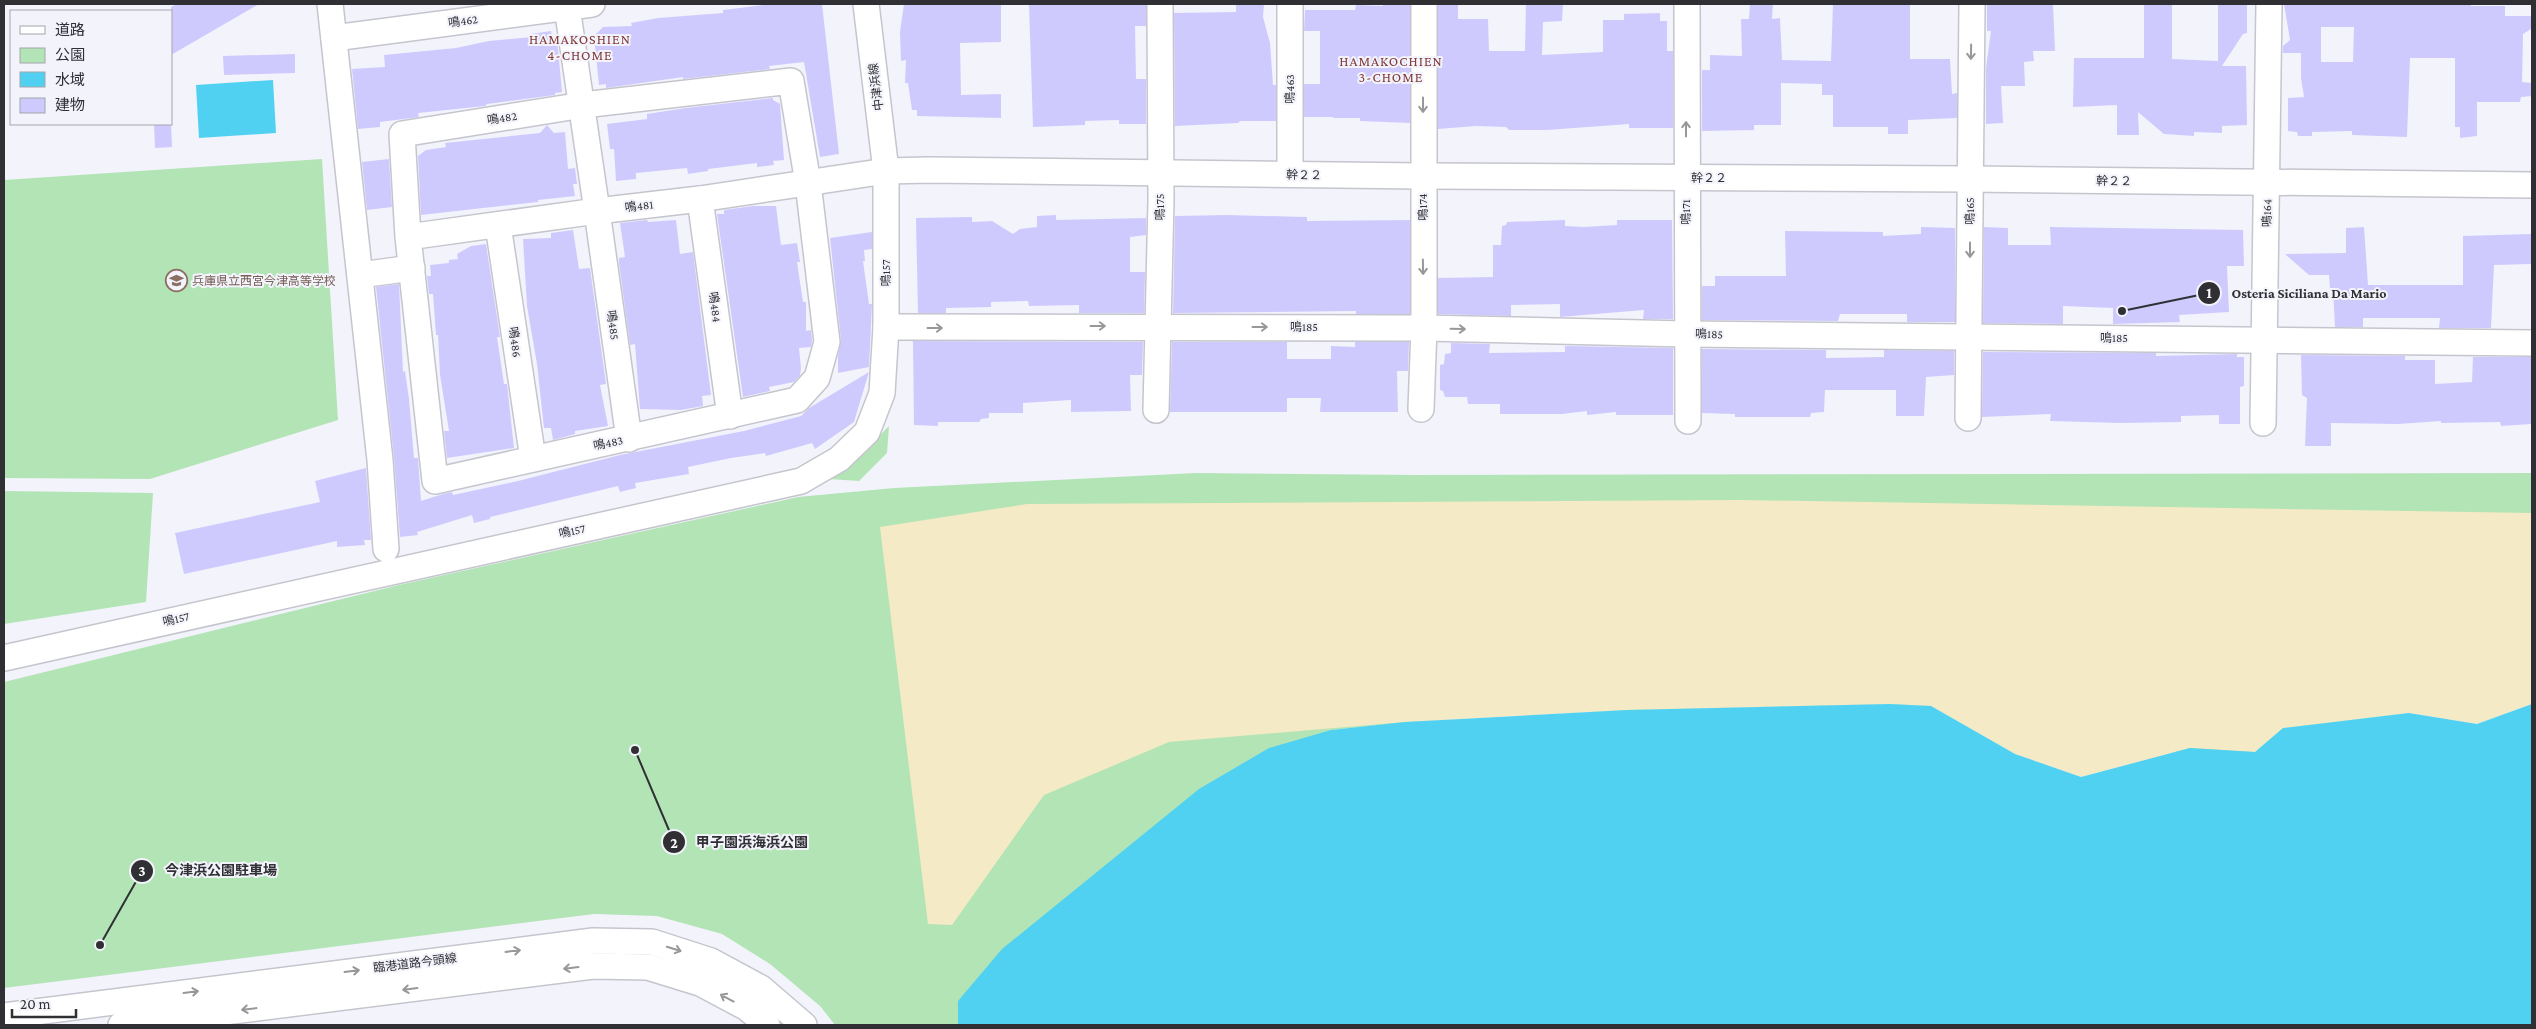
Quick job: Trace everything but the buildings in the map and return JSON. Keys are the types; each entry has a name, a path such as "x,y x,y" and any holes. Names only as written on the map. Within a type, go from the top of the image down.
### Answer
{"street":[{"path":"330,4 380,460 386,549"},
{"name":"鳴462","path":"334,38 592,4"},
{"name":"中津浜線","path":"866,4 886,171"},
{"name":"鳴175","path":"1156,410 1159,326 1160,4"},
{"name":"鳴463","path":"1290,4 1290,174"},
{"name":"鳴174","path":"1420,410 1424,328 1424,4"},
{"name":"鳴171","path":"1687,4 1686,334 1688,421"},
{"name":"鳴165","path":"1968,418 1971,337 1972,4"},
{"name":"鳴164","path":"2263,423 2266,340 2269,4"},
{"path":"408,237 597,211 583,105 567,7"},
{"name":"鳴482","path":"408,237 402,134 583,105 791,81 808,183"},
{"name":"幹２２","path":"886,171 2532,185"},
{"name":"鳴481","path":"597,211 700,199 886,171"},
{"name":"鳴157","path":"4,658 801,481 839,459 867,432 882,393 886,327 886,171"},
{"name":"鳴483","path":"408,237 435,481 797,400 817,378 827,342 808,183"},
{"name":"鳴484","path":"700,199 730,416"},
{"name":"鳴485","path":"597,211 629,439"},
{"name":"鳴486","path":"498,225 533,459"},
{"path":"360,275 412,268"},
{"name":"鳴185","path":"886,327 1159,326 1424,328 1686,334 2532,343"},
{"name":"臨港道路今頭線","path":"4,1016 593,940 652,942 712,961 761,988 804,1025"},
{"name":"臨港道路今頭線","path":"121,1025 593,966 648,967 700,983 747,1008 767,1025"}],"green space":[{"path":"322,159 338,420 150,479 4,478 4,180"},
{"path":"889,426 887,453 859,481 829,479 857,459"},
{"path":"1196,473 1417,475 2532,473 2532,704 2409,713 2284,728 2255,752 2015,754 1931,706 1890,704 1540,714 1401,723 1331,730 958,1001 958,1025 835,1025 820,1006 770,964 722,934 657,916 594,914 4,988 4,682 399,585 798,497 894,488"},
{"path":"4,491 153,493 146,602 4,624"}],"sand":[{"path":"1741,500 2532,513 2532,704 2477,724 2409,713 2284,728 2255,752 2190,748 2081,777 2015,754 1931,706 1890,704 1627,710 1405,722 1169,742 1044,795 952,925 928,924 880,527 1027,504"}],"water":[{"path":"273,80 276,133 199,138 196,85"},
{"path":"1890,704 1931,706 2015,754 2081,777 2190,748 2255,752 2283,728 2409,713 2477,724 2532,704 2532,1025 958,1025 958,1001 1002,949 1199,789 1269,748 1331,730 1405,722 1627,710"}],"place":[{"name":"兵庫県立西宮今津高等学校","path":"176,281"},
{"name":"Osteria Siciliana Da Mario","path":"2122,311"},
{"name":"甲子園浜海浜公園","path":"635,750"},
{"name":"今津浜公園駐車場","path":"100,945"}],"district":[{"name":"HAMAKOSHIEN 4-CHOME","path":"580,48"},
{"name":"HAMAKOCHIEN 3-CHOME","path":"1391,69"}]}
